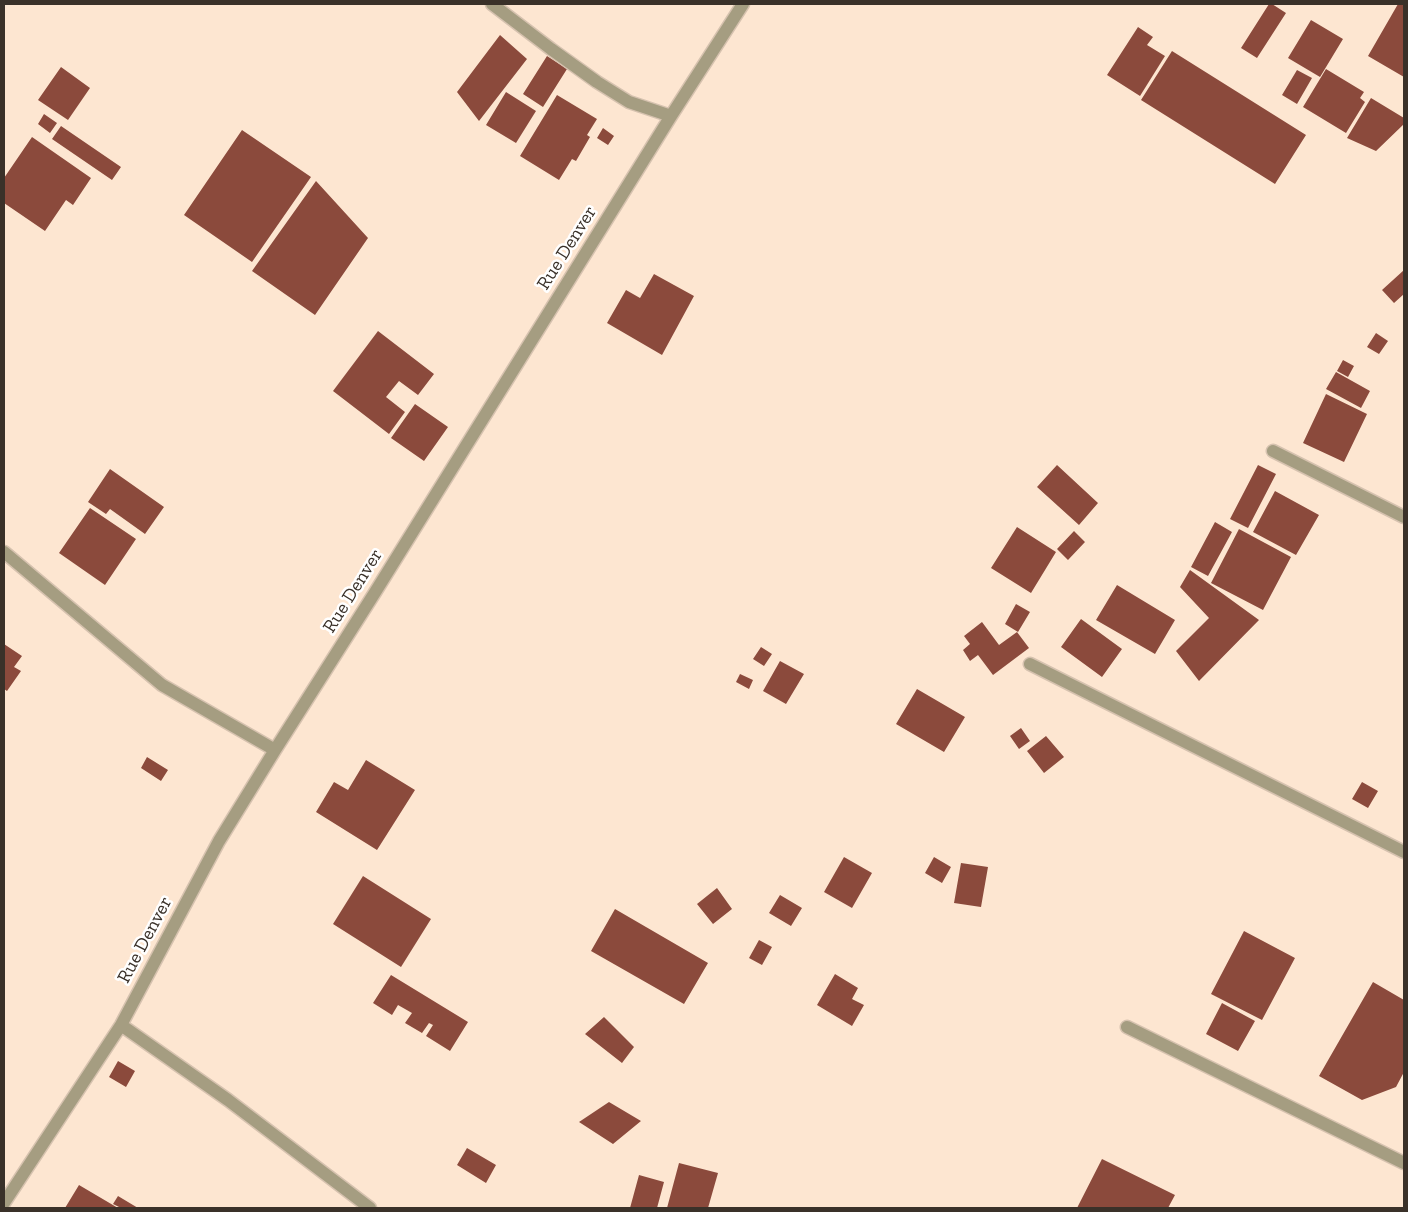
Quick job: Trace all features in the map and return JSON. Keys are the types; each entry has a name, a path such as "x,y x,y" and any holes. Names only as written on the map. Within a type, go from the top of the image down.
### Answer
{"street":[{"path":"492,4 605,87 629,102 671,116"},
{"name":"Rue Denver","path":"4,1204 122,1025 219,842 275,750 743,4"},
{"path":"1273,451 1404,517"},
{"path":"4,552 162,686 275,750"},
{"path":"1030,664 1404,852"},
{"path":"122,1025 228,1100 370,1208"},
{"path":"1127,1027 1404,1163"}],"building":[{"path":"1269,4 1286,13 1257,58 1241,48"},
{"path":"1398,4 1404,5 1404,77 1368,56"},
{"path":"1311,20 1343,39 1320,77 1288,58"},
{"path":"1138,27 1153,37 1147,45 1165,56 1140,96 1107,75"},
{"path":"500,35 527,59 479,121 457,92"},
{"path":"1172,51 1306,135 1275,184 1141,100"},
{"path":"547,56 567,69 543,107 523,94"},
{"path":"61,67 90,88 68,120 38,100"},
{"path":"1326,69 1364,92 1360,98 1365,102 1346,133 1303,107"},
{"path":"1297,70 1312,78 1297,104 1282,95"},
{"path":"506,92 536,111 516,143 486,125"},
{"path":"557,95 597,119 587,135 590,137 576,161 572,159 559,180 520,156"},
{"path":"1371,98 1404,118 1404,124 1376,151 1347,138"},
{"path":"44,114 57,123 50,133 38,124"},
{"path":"61,126 121,167 112,180 52,139"},
{"path":"603,128 614,136 608,145 597,138"},
{"path":"242,130 311,177 252,262 184,215"},
{"path":"32,137 91,178 73,205 66,200 45,231 4,203 4,178"},
{"path":"316,181 368,238 315,315 252,271"},
{"path":"1404,270 1404,294 1394,303 1382,290"},
{"path":"654,274 694,296 662,355 607,323 626,290 640,298"},
{"path":"378,331 434,374 418,395 399,381 386,397 405,412 389,434 333,391"},
{"path":"1376,333 1388,341 1379,354 1367,347"},
{"path":"1343,360 1354,366 1348,377 1337,371"},
{"path":"1336,372 1370,391 1361,408 1326,389"},
{"path":"1326,394 1367,414 1344,462 1303,443"},
{"path":"415,404 448,427 424,461 391,438"},
{"path":"1057,465 1098,503 1079,525 1037,487"},
{"path":"1258,465 1276,474 1248,528 1230,519"},
{"path":"110,469 164,507 145,534 110,509 106,514 88,502"},
{"path":"1275,491 1319,515 1296,555 1253,532"},
{"path":"90,508 136,539 105,585 59,553"},
{"path":"1215,522 1232,532 1208,576 1191,567"},
{"path":"1017,527 1056,552 1031,593 991,568"},
{"path":"1239,529 1291,557 1263,610 1211,583"},
{"path":"1074,531 1085,542 1068,560 1057,549"},
{"path":"1190,570 1259,620 1199,681 1176,651 1209,618 1180,587"},
{"path":"1117,585 1175,620 1155,654 1096,620"},
{"path":"1016,604 1030,612 1018,632 1005,624"},
{"path":"1081,619 1122,649 1102,677 1061,647"},
{"path":"982,622 999,645 1017,632 1029,648 993,675 978,655 970,661 963,650 970,644 964,636"},
{"path":"4,644 22,656 14,667 21,671 7,691 4,689"},
{"path":"761,647 772,654 764,666 753,659"},
{"path":"780,661 804,674 786,704 763,691"},
{"path":"740,674 753,680 749,689 736,682"},
{"path":"917,689 965,717 944,752 896,724"},
{"path":"1021,728 1030,741 1019,749 1010,736"},
{"path":"1046,736 1064,757 1044,773 1027,751"},
{"path":"147,757 168,770 161,781 141,768"},
{"path":"366,760 415,790 377,850 316,812 334,782 348,790"},
{"path":"1362,782 1378,791 1368,808 1352,799"},
{"path":"844,857 872,873 852,908 824,892"},
{"path":"934,857 951,867 942,883 925,873"},
{"path":"961,863 988,867 981,907 954,903"},
{"path":"363,876 431,919 401,967 333,924"},
{"path":"717,888 732,909 713,924 697,904"},
{"path":"780,895 802,908 791,926 769,913"},
{"path":"615,909 708,963 684,1004 591,951"},
{"path":"1244,931 1295,958 1262,1020 1211,994"},
{"path":"759,940 772,947 762,965 749,958"},
{"path":"835,974 858,988 852,999 864,1005 852,1026 817,1005"},
{"path":"391,975 468,1022 450,1051 426,1036 433,1025 429,1023 422,1033 405,1023 412,1013 398,1005 392,1015 373,1003"},
{"path":"1373,982 1404,1000 1404,1072 1396,1087 1362,1100 1319,1076"},
{"path":"1222,1003 1255,1021 1238,1051 1206,1034"},
{"path":"604,1017 634,1047 622,1063 585,1034"},
{"path":"118,1061 135,1071 126,1087 109,1077"},
{"path":"609,1102 641,1121 613,1144 579,1122"},
{"path":"467,1148 496,1165 486,1183 457,1165"},
{"path":"1102,1159 1175,1195 1168,1208 1077,1208"},
{"path":"679,1163 718,1173 708,1208 667,1208"},
{"path":"639,1175 664,1182 657,1208 630,1208"},
{"path":"79,1185 118,1208 65,1208"},
{"path":"118,1196 138,1208 121,1208 113,1204"}]}
